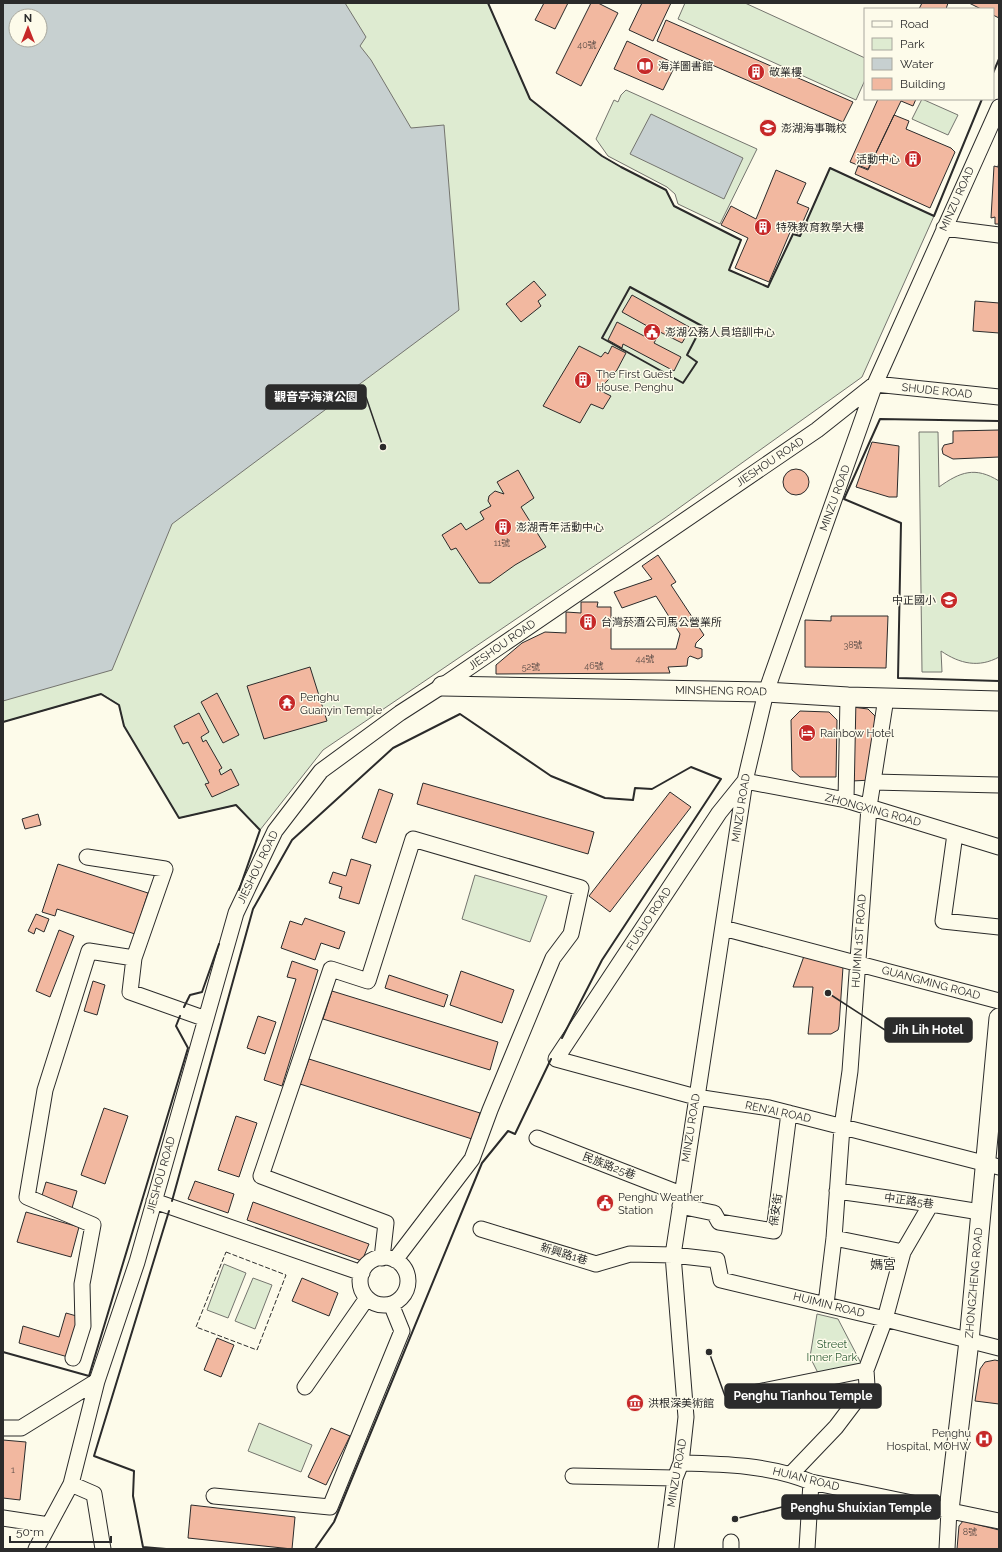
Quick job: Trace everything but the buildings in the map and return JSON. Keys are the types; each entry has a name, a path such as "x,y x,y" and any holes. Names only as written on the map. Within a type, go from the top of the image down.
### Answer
{"main road":[{"name":"MINSHENG ROAD","path":"442,686 766,692 848,697 999,701"},
{"name":"ZHONGZHENG ROAD","path":"949,1510 969,1341 980,1212 992,1165 999,1018"}],"street":[{"name":"MINZU ROAD","path":"666,1549 675,1478 681,1463 686,1417 673,1255 680,1200 723,928 744,781 766,692 875,384 999,106"},
{"path":"944,228 999,235"},
{"name":"SHUDE ROAD","path":"875,384 999,397"},
{"name":"JIESHOU ROAD","path":"36,1549 71,1484 97,1381 136,1262 236,913 275,831 322,771 400,713 442,686 817,430 875,384"},
{"path":"846,800 848,697"},
{"name":"HUIMIN 1ST ROAD","path":"826,1304 834,1238 842,1127 850,1072 869,807 886,698"},
{"name":"ZHONGXING ROAD","path":"744,781 846,800 999,847"},
{"name":"FUGUO ROAD","path":"556,1059 719,812 744,781"},
{"path":"874,782 999,785"},
{"path":"955,834 944,921 999,927"},
{"path":"388,1259 386,1222 261,1176 331,969 368,981 413,839 581,888 571,934 553,958 490,1110 472,1159 388,1259 370,1262 362,1273 361,1286 367,1298 378,1304 391,1304 398,1300 407,1287 406,1272 388,1259"},
{"path":"87,856 165,869 134,958 130,992 206,1019"},
{"name":"GUANGMING ROAD","path":"723,928 857,962 999,1001"},
{"path":"74,1358 83,1326 82,1284 93,1225 27,1197 45,1090 89,951 134,958"},
{"name":"REN'AI ROAD","path":"556,1059 696,1097 789,1113 992,1165"},
{"name":"保安街","path":"680,1200 714,1213 719,1222 774,1231 789,1113"},
{"name":"民族路25巷","path":"537,1138 680,1200"},
{"name":"中正路5巷","path":"837,1191 980,1212"},
{"path":"154,1201 362,1273"},
{"path":"792,1474 836,1427 867,1386 866,1370 885,1319 903,1252 931,1204"},
{"name":"新興路1巷","path":"481,1229 596,1264 630,1254 673,1255"},
{"path":"834,1238 903,1252"},
{"name":"HUIMIN ROAD","path":"673,1255 717,1260 721,1280 826,1304 999,1348"},
{"path":"305,1387 367,1298"},
{"path":"214,1496 330,1506 402,1331 391,1304"},
{"path":"743,1395 866,1370"},
{"path":"3,1428 20,1428 97,1381"},
{"name":"HUIAN ROAD","path":"681,1463 738,1465 792,1474 812,1482 999,1521"},
{"path":"573,1476 675,1478"},
{"path":"807,1549 812,1482"},
{"path":"71,1484 94,1494 104,1549"},
{"name":"ZHONGZHENG ROAD","path":"948,1549 949,1510"},
{"path":"3,1518 49,1525"}],"green space":[{"path":"3,3 488,3 530,99 602,156 666,190 674,206 741,240 729,270 768,287 793,234 800,236 830,168 934,216 862,377 665,518 323,750 260,830 236,805 179,818 124,726 119,705 102,694 3,722"},
{"path":"685,3 745,3 864,58 864,82 856,100 678,19"},
{"path":"626,90 757,149 720,224 678,204 675,194 667,187 608,156 596,139 614,100 618,102 621,95"},
{"path":"922,100 958,115 948,135 912,119"},
{"path":"919,432 938,432 939,487 961,475 975,472 990,476 999,481 999,657 984,663 970,663 962,662 941,651 942,672 922,672"},
{"path":"475,875 547,896 530,942 462,919"},
{"path":"224,1264 246,1273 228,1318 207,1310"},
{"path":"253,1278 272,1285 255,1329 235,1321"},
{"name":"Street Inner Park","path":"817,1314 838,1319 862,1365 818,1373 810,1357"},
{"path":"259,1423 312,1445 301,1472 248,1451"}],"water":[{"path":"3,3 345,3 366,37 360,46 371,60 411,128 444,125 459,310 172,524 112,670 3,701"},
{"path":"651,114 743,158 724,199 630,154"}],"fence":[{"path":"226,1252 286,1275 257,1350 196,1327 226,1252"}],"wall":[{"path":"488,3 530,99 602,156 666,190 674,206 741,240 729,270 768,287 793,234 800,236 830,168 934,216 982,100"},
{"path":"994,71 999,59"},
{"path":"630,287 702,326 687,355 697,362 683,383 602,338 630,287"},
{"path":"999,421 880,419 844,499 901,523 898,678 999,681"},
{"path":"3,722 101,694 119,705 124,726 179,818 236,805 260,830 239,890"},
{"path":"172,1201 253,909 292,840 393,748 460,714 551,776 605,798 633,800 635,788 652,789 691,767 721,779 602,960 562,1038"},
{"path":"184,1007 190,995 202,992 219,944"},
{"path":"3,1352 89,1376 188,1048 176,1026 180,1016"},
{"path":"315,1549 334,1522 482,1163 508,1131 515,1134 551,1059"},
{"path":"166,1549 143,1547 133,1496 134,1471 94,1456 169,1211"}],"place":[{"name":"海洋圖書館","path":"645,66"},
{"name":"敬業樓","path":"756,72"},
{"name":"澎湖海事職校","path":"768,128"},
{"name":"活動中心","path":"913,159"},
{"name":"特殊教育教學大樓","path":"763,227"},
{"name":"澎湖公務人員培訓中心","path":"652,332"},
{"name":"The First Guest House, Penghu","path":"583,380"},
{"name":"觀音亭海濱公園","path":"383,447"},
{"name":"澎湖青年活動中心","path":"503,527"},
{"name":"中正國小","path":"949,600"},
{"name":"台灣菸酒公司馬公營業所","path":"588,622"},
{"name":"Penghu Guanyin Temple","path":"287,703"},
{"name":"Rainbow Hotel","path":"807,733"},
{"name":"Jih Lih Hotel","path":"828,993"},
{"name":"Penghu Weather Station","path":"605,1203"},
{"name":"Penghu Tianhou Temple","path":"709,1352"},
{"name":"洪根深美術館","path":"635,1403"},
{"name":"Penghu Hospital, MOHW","path":"984,1439"},
{"name":"Penghu Shuixian Temple","path":"735,1519"}],"district":[{"name":"媽宮","path":"883,1264"}]}
